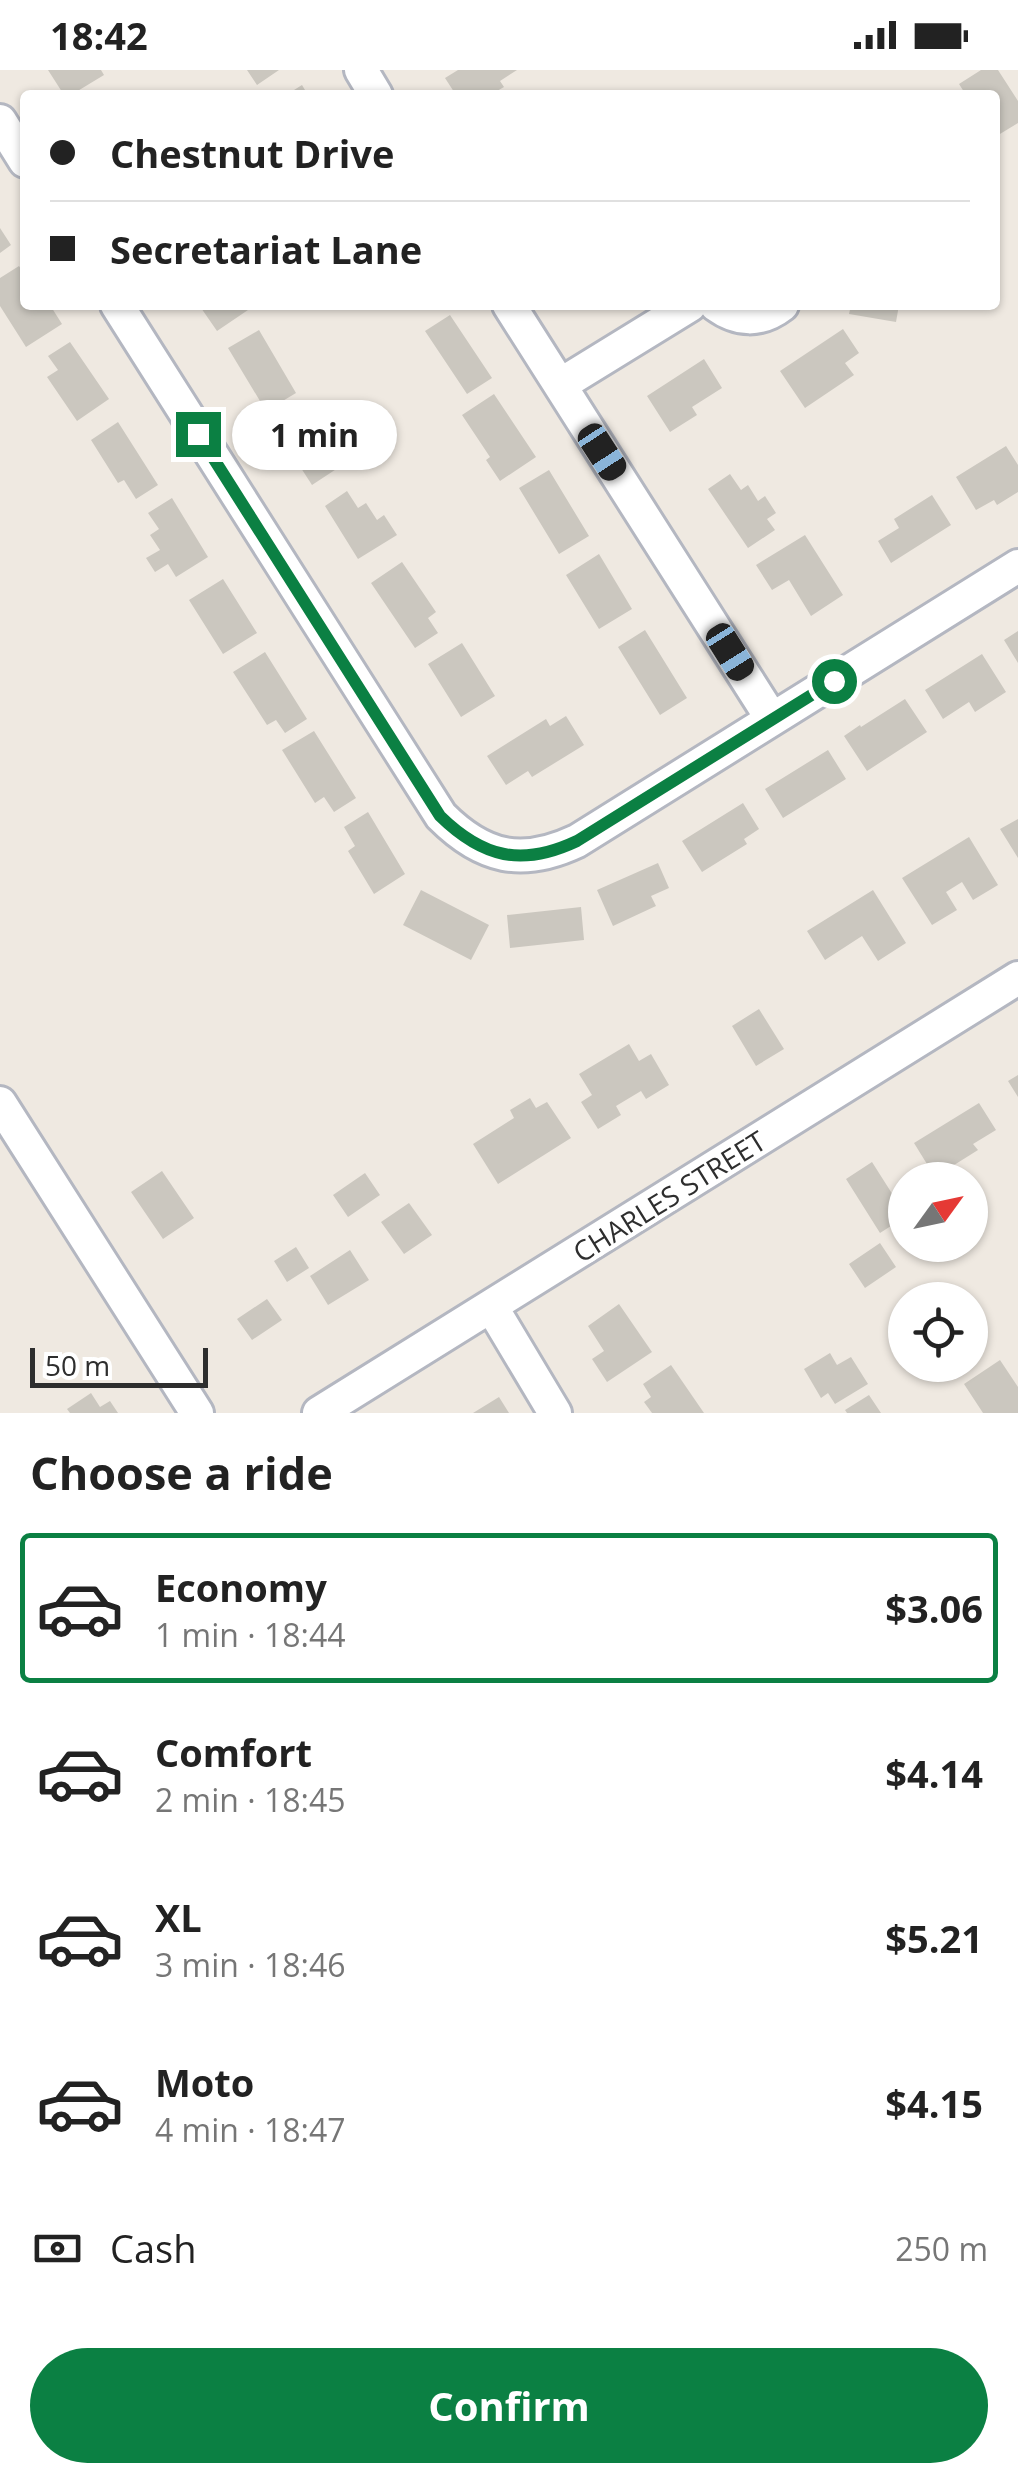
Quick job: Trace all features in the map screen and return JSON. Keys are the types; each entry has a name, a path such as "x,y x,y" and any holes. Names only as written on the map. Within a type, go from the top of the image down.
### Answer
{"street":[{"path":"0,121 20,152"},
{"path":"119,310 440,816 482,848 508,856 533,856 577,841 1018,566"},
{"path":"512,310 772,720"},
{"path":"560,385 682,310"},
{"path":"724,310 744,318 760,318 776,310"},
{"name":"CHARLES STREET","path":"338,1408 491,1306 1018,978"},
{"path":"0,1103 197,1413"},
{"path":"491,1306 555,1413"}],"building":[{"path":"48,70 101,70 104,75 79,90 61,90"},
{"path":"247,70 279,70 257,85"},
{"path":"458,70 517,70 500,81 504,87 499,90 453,90 445,78"},
{"path":"981,70 998,70 1018,101 1018,123 1000,134 1000,90 963,90 959,84"},
{"path":"0,228 11,245 0,253"},
{"path":"19,266 20,310 53,310 62,324 26,347 0,306 0,278"},
{"path":"202,310 248,310 217,331"},
{"path":"850,310 898,310 896,322 849,314"},
{"path":"450,315 492,378 467,394 425,331"},
{"path":"843,329 859,353 845,363 854,375 805,408 780,371"},
{"path":"259,330 296,393 266,411 228,348"},
{"path":"70,342 109,399 77,421 47,377 58,370 48,356"},
{"path":"704,359 722,388 692,407 697,415 670,432 647,396"},
{"path":"494,394 536,457 500,481 486,460 490,457 462,415"},
{"path":"311,408 347,462 312,485 277,431"},
{"path":"118,422 158,485 136,499 124,480 118,483 91,440"},
{"path":"1006,446 1018,465 1018,492 997,505 994,500 976,510 956,477"},
{"path":"549,470 589,536 559,554 519,488"},
{"path":"730,474 741,490 748,485 758,501 765,496 776,513 767,519 775,530 748,548 708,489"},
{"path":"347,491 358,508 366,503 377,520 384,515 397,535 358,559 325,506"},
{"path":"932,495 951,525 891,563 878,541 899,528 894,519"},
{"path":"172,498 208,557 176,577 168,564 155,572 146,558 160,550 150,535 159,529 148,513"},
{"path":"805,535 843,595 811,616 789,580 772,590 756,565"},
{"path":"599,554 632,609 599,629 566,575"},
{"path":"402,562 436,612 428,618 438,633 415,648 371,583"},
{"path":"223,579 257,633 223,654 189,600"},
{"path":"645,630 687,698 660,715 618,647"},
{"path":"1018,631 1018,663 1004,640"},
{"path":"462,643 495,696 461,717 428,664"},
{"path":"265,652 307,719 285,733 276,720 267,725 233,672"},
{"path":"982,654 1006,692 975,712 969,702 943,719 925,690"},
{"path":"905,699 927,732 867,771 844,736"},
{"path":"566,716 584,745 532,777 528,771 506,785 487,756 546,719 550,726"},
{"path":"314,731 356,798 334,812 324,797 315,803 282,750"},
{"path":"828,750 846,779 783,818 765,789"},
{"path":"743,803 759,829 744,839 747,844 702,872 682,841"},
{"path":"368,812 405,874 374,894 348,851 355,846 344,827"},
{"path":"1018,819 1018,858 1000,829"},
{"path":"969,837 998,885 973,900 962,882 946,892 957,910 932,925 902,878"},
{"path":"658,863 669,888 651,896 656,906 613,926 597,890"},
{"path":"421,890 489,925 471,960 403,925"},
{"path":"873,890 906,943 878,961 862,936 825,960 807,931"},
{"path":"581,907 584,940 510,948 507,915"},
{"path":"759,1009 784,1049 756,1066 732,1026"},
{"path":"629,1044 639,1061 651,1054 669,1085 646,1099 641,1091 616,1106 621,1115 598,1129 581,1102 592,1095 579,1074"},
{"path":"1018,1075 1018,1097 1008,1081"},
{"path":"530,1098 536,1108 547,1102 571,1138 498,1184 473,1144 514,1118 510,1110"},
{"path":"979,1103 996,1130 973,1144 978,1150 959,1162 926,1162 914,1143"},
{"path":"872,1162 888,1187 888,1228 880,1233 846,1179"},
{"path":"162,1171 194,1218 163,1239 131,1192"},
{"path":"365,1173 380,1195 348,1217 333,1195"},
{"path":"409,1203 432,1235 404,1254 381,1222"},
{"path":"880,1243 888,1262 896,1267 865,1288 849,1264"},
{"path":"296,1247 309,1268 287,1282 274,1261"},
{"path":"350,1250 369,1280 328,1305 310,1276"},
{"path":"267,1299 282,1320 252,1340 237,1319"},
{"path":"619,1304 652,1352 607,1382 592,1359 604,1351 588,1326"},
{"path":"830,1353 837,1365 851,1357 868,1384 835,1404 828,1393 821,1398 804,1369"},
{"path":"1000,1360 1018,1387 1018,1413 983,1413 964,1384 988,1382 988,1368"},
{"path":"671,1365 704,1413 652,1413 644,1402 651,1397 643,1384"},
{"path":"91,1393 100,1407 110,1401 118,1413 70,1413 67,1409"},
{"path":"869,1395 881,1413 847,1413 845,1410"},
{"path":"499,1397 509,1413 473,1413"}],"route":[{"path":"198,434 440,816 482,848 508,856 533,856 577,841 834,681"}]}
